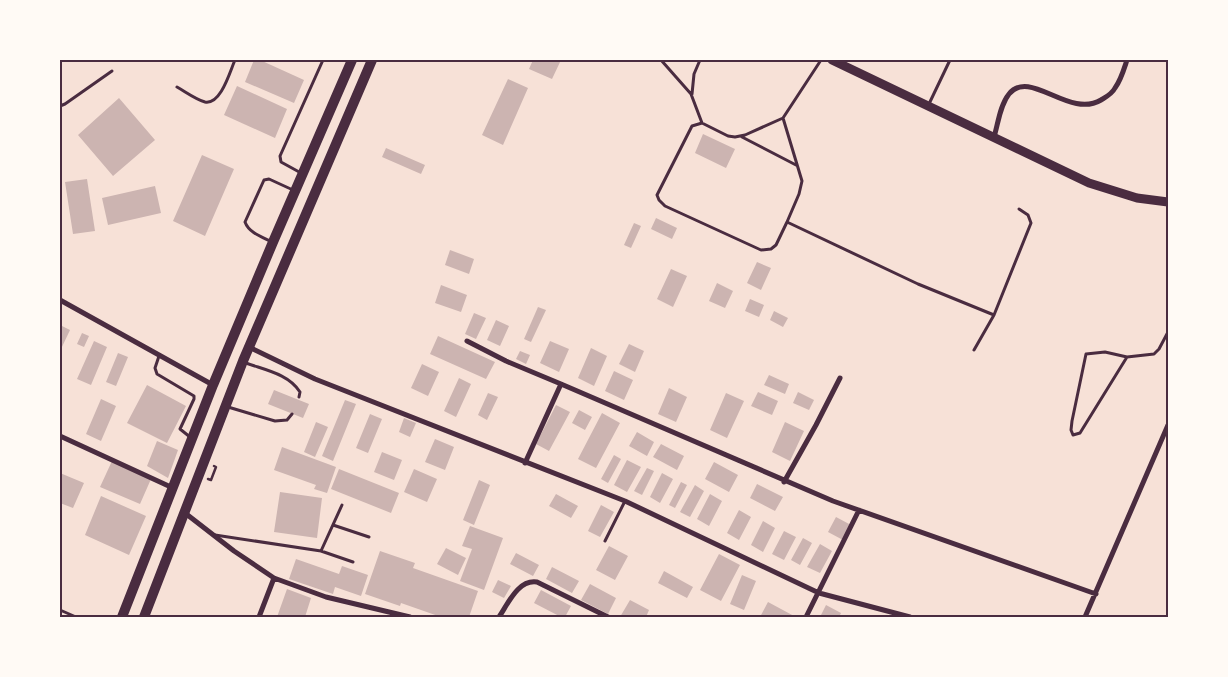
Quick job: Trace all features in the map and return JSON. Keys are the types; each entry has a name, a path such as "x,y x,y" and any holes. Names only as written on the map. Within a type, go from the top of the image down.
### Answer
{"highway":[{"path":"122,617 213,385 352,60"},
{"path":"144,617 248,347 372,60"},
{"path":"299,182 316,191"}],"main road":[{"path":"832,60 1090,183 1137,198 1168,202"}],"street":[{"path":"994,137 1002,108 1009,93 1017,88 1023,85 1031,86 1073,104 1095,103 1109,95 1116,88 1127,60"},
{"path":"60,300 213,385"},
{"path":"466,341 506,361 784,482 1096,594"},
{"path":"248,347 315,379 625,501 819,594 910,617"},
{"path":"784,482 816,426 840,378"},
{"path":"525,462 560,384"},
{"path":"1085,617 1168,425"},
{"path":"60,436 173,488"},
{"path":"806,617 859,510"},
{"path":"184,512 274,578 326,597 410,617"},
{"path":"259,617 274,578"},
{"path":"499,617 521,586 526,582 532,581 608,617"}],"lane":[{"path":"177,87 203,101 212,101 219,96 235,60"},
{"path":"299,182 279,159 323,60"},
{"path":"661,60 692,94 702,123 728,136 741,136 784,118 821,60"},
{"path":"692,94 694,74 700,60"},
{"path":"928,106 950,60"},
{"path":"60,106 112,71"},
{"path":"702,123 690,128 657,195 658,200 665,206 683,215 765,251 776,245 799,194 802,181 784,118"},
{"path":"741,136 797,165"},
{"path":"273,242 258,236 246,226 245,222 264,180 299,182"},
{"path":"974,350 994,315 1031,223 1028,215 1019,209"},
{"path":"787,222 918,284 994,315"},
{"path":"1127,357 1080,433 1073,435 1071,430 1072,421 1086,354 1105,352 1127,357 1154,354 1168,332"},
{"path":"160,355 155,368 157,374 194,396 180,429 192,439"},
{"path":"243,362 284,377 300,392 299,397"},
{"path":"226,406 275,421 287,420 292,414"},
{"path":"605,541 625,501"},
{"path":"321,551 342,505"},
{"path":"333,525 369,538"},
{"path":"212,534 321,551 353,562"},
{"path":"60,610 76,617"}],"building":[{"path":"254,60 260,60 304,80 294,103 245,82"},
{"path":"533,60 561,60 552,79 529,69"},
{"path":"508,79 528,88 503,145 482,135"},
{"path":"237,86 287,109 275,138 224,115"},
{"path":"119,98 155,140 113,176 78,135"},
{"path":"703,134 735,149 726,168 695,153"},
{"path":"386,148 425,165 421,174 382,157"},
{"path":"202,155 234,169 205,236 173,221"},
{"path":"87,179 95,231 73,234 65,182"},
{"path":"155,186 161,213 108,225 102,198"},
{"path":"656,218 677,228 672,239 651,229"},
{"path":"634,223 641,226 631,248 624,245"},
{"path":"450,250 474,259 469,274 445,265"},
{"path":"757,262 771,268 761,290 747,283"},
{"path":"671,269 687,276 673,307 657,299"},
{"path":"717,283 733,291 725,308 709,301"},
{"path":"441,285 467,295 461,312 435,303"},
{"path":"750,299 764,305 759,317 745,311"},
{"path":"538,307 546,310 531,342 524,339"},
{"path":"774,311 788,318 783,327 770,320"},
{"path":"474,313 486,318 476,339 465,334"},
{"path":"496,320 509,326 500,346 487,340"},
{"path":"60,325 70,330 61,349 60,348"},
{"path":"82,333 89,336 84,347 77,344"},
{"path":"438,336 495,362 486,379 430,354"},
{"path":"94,341 107,347 91,385 77,379"},
{"path":"550,341 569,349 559,372 540,363"},
{"path":"629,344 644,351 635,372 619,364"},
{"path":"591,348 607,356 594,386 578,378"},
{"path":"520,351 530,355 526,364 516,359"},
{"path":"118,353 128,357 116,386 106,382"},
{"path":"422,364 439,372 428,396 411,388"},
{"path":"614,371 633,380 624,400 605,391"},
{"path":"769,375 789,384 785,394 764,385"},
{"path":"459,378 471,384 456,417 444,411"},
{"path":"147,385 186,406 167,443 127,423"},
{"path":"669,388 687,397 676,422 658,414"},
{"path":"274,390 309,404 303,418 268,404"},
{"path":"758,392 778,401 772,415 751,406"},
{"path":"798,392 814,400 809,410 793,403"},
{"path":"488,393 498,397 487,420 478,415"},
{"path":"726,393 744,401 727,438 710,430"},
{"path":"101,399 116,406 101,441 86,434"},
{"path":"345,400 356,404 333,461 322,456"},
{"path":"556,405 570,412 549,451 536,444"},
{"path":"579,410 592,417 585,430 572,423"},
{"path":"602,413 620,423 596,468 578,459"},
{"path":"370,414 382,419 368,453 356,448"},
{"path":"404,418 416,423 410,437 399,432"},
{"path":"316,422 328,427 315,457 304,452"},
{"path":"785,422 804,431 790,461 772,452"},
{"path":"637,432 654,442 647,456 629,446"},
{"path":"435,439 454,447 445,470 425,462"},
{"path":"157,441 178,450 168,478 147,466"},
{"path":"661,444 684,456 677,470 653,457"},
{"path":"282,447 336,467 327,493 314,489 316,485 274,470"},
{"path":"382,452 402,460 394,480 374,472"},
{"path":"614,455 621,459 608,483 601,479"},
{"path":"627,460 641,467 627,492 614,485"},
{"path":"112,461 151,479 140,504 100,487"},
{"path":"714,462 738,475 729,492 705,479"},
{"path":"647,468 654,471 642,495 634,491"},
{"path":"339,469 399,493 391,513 331,489"},
{"path":"414,469 437,479 427,502 404,492"},
{"path":"60,473 84,483 73,508 60,503"},
{"path":"662,473 673,479 660,503 650,497"},
{"path":"479,480 490,485 474,525 463,520"},
{"path":"681,482 687,485 675,508 669,505"},
{"path":"757,484 783,497 775,511 750,498"},
{"path":"695,485 704,491 690,517 680,512"},
{"path":"280,492 322,498 317,538 274,532"},
{"path":"556,494 578,506 571,518 549,506"},
{"path":"710,494 722,501 709,526 697,519"},
{"path":"101,496 146,516 129,555 85,535"},
{"path":"601,505 614,512 600,537 588,531"},
{"path":"739,510 751,517 739,540 727,533"},
{"path":"836,517 851,525 843,540 828,532"},
{"path":"763,521 775,528 763,552 751,545"},
{"path":"470,526 503,538 484,590 460,581 472,549 462,546"},
{"path":"784,531 796,537 784,560 772,554"},
{"path":"803,538 812,543 800,565 791,560"},
{"path":"820,544 832,551 820,573 807,567"},
{"path":"609,546 628,556 615,580 596,570"},
{"path":"446,548 466,558 458,575 437,564"},
{"path":"380,551 415,563 413,568 478,591 469,617 441,617 401,603 400,606 365,594"},
{"path":"516,553 539,565 533,576 510,564"},
{"path":"719,554 740,565 721,601 700,590"},
{"path":"296,559 339,574 342,566 368,575 361,596 335,587 333,594 289,579"},
{"path":"552,567 579,581 572,593 546,579"},
{"path":"664,571 693,587 687,598 658,583"},
{"path":"742,575 756,581 744,610 730,604"},
{"path":"498,580 511,586 504,598 492,592"},
{"path":"590,584 616,598 608,614 581,600"},
{"path":"287,589 311,598 305,617 277,617"},
{"path":"541,590 571,606 565,617 561,617 534,603"},
{"path":"630,600 649,610 646,617 620,617"},
{"path":"768,602 794,616 794,617 760,617"},
{"path":"826,605 841,613 839,617 820,617"}]}
